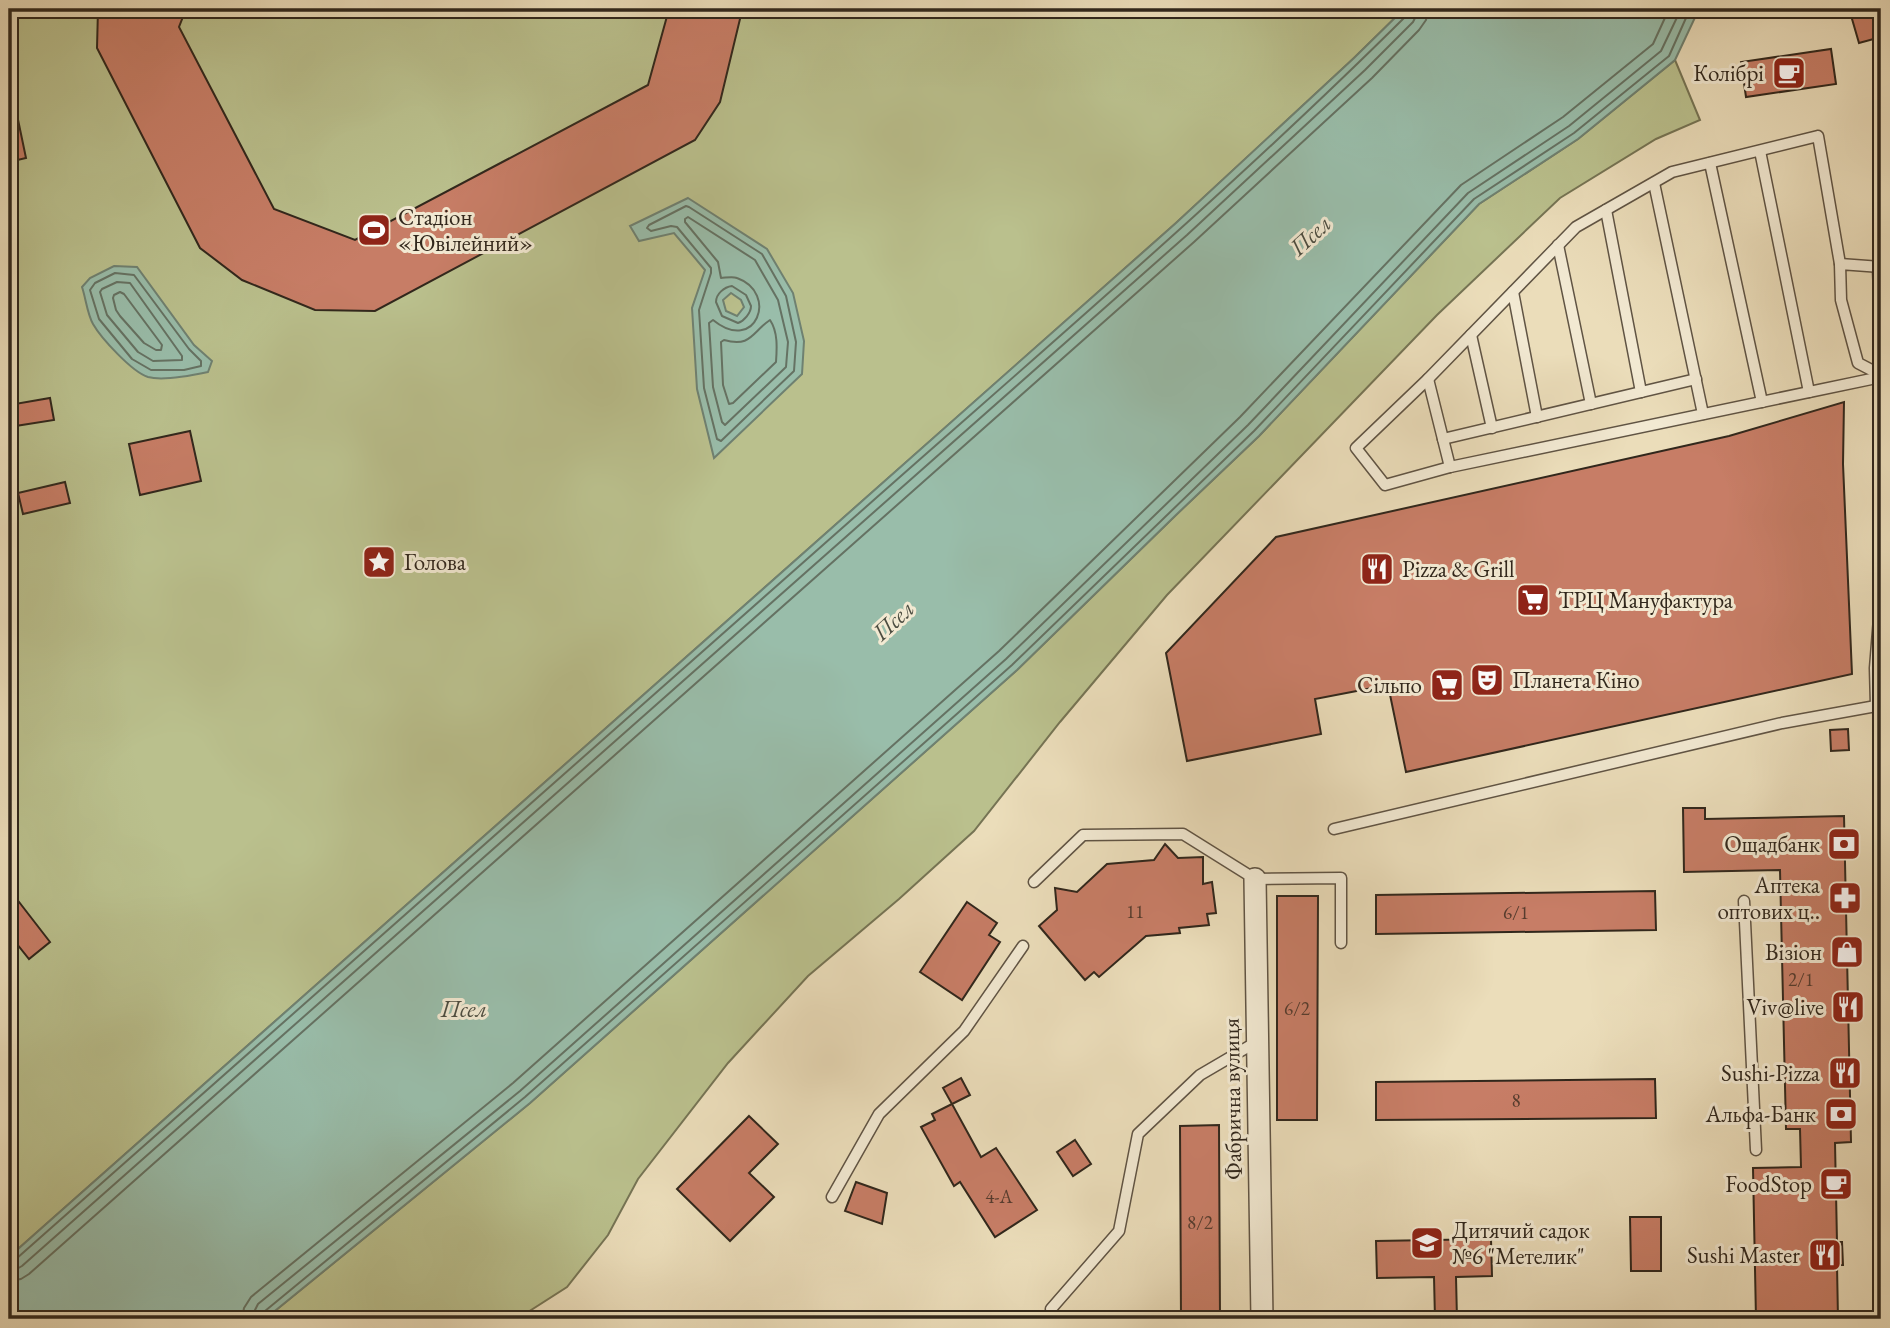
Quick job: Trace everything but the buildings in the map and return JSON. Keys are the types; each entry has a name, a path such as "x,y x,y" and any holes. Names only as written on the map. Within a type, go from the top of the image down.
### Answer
{"street":[{"name":"Фабрична вулиця","path":"1255,879 1262,1319"}],"lane":[{"path":"1818,136 1840,264 1841,300 1858,363 1881,376 1450,467 1385,485 1356,448 1428,379 1576,227 1672,173 1818,136"},
{"path":"1760,151 1808,392"},
{"path":"1710,163 1762,401"},
{"path":"1654,183 1703,414"},
{"path":"1606,210 1641,392"},
{"path":"1558,245 1591,404"},
{"path":"1840,264 1880,268 1881,340"},
{"path":"1513,292 1537,417"},
{"path":"1471,335 1492,428"},
{"path":"1428,379 1450,467"},
{"path":"1443,439 1696,379"},
{"path":"1334,829 1782,723 1879,706 1875,668 1880,608 1881,491"},
{"path":"1034,882 1083,835 1183,834 1255,879 1341,878 1341,943"},
{"path":"1744,901 1756,1150"},
{"path":"832,1197 879,1114 964,1031 1023,946"},
{"path":"1051,1309 1119,1231 1138,1134 1200,1075 1258,1041"}],"shaded area":[{"path":"9,9 1404,9 1176,223 9,1257"},
{"path":"1675,60 1700,120 1656,139 1560,198 1437,315 1167,595 1060,722 974,831 808,976 728,1063 638,1179 608,1235 567,1287 517,1319 265,1319 530,1103 1017,670 1259,436 1479,204 1578,139"}],"water":[{"name":"Псел","path":"1404,9 1699,9 1675,60 1578,139 1479,204 1259,436 1017,670 530,1103 265,1319 9,1319 9,1257 1176,223"},
{"path":"688,198 767,249 793,293 804,341 802,374 714,458 697,389 692,308 705,270 674,233 639,241 630,226","holes":["731,293 741,300 744,307 737,316 726,311 723,300"]},
{"path":"114,266 137,267 194,345 212,361 208,372 169,378 148,377 134,369 110,346 91,320 82,287 90,278"}],"place":[{"name":"Колібрі","path":"1789,73"},
{"name":"Стадіон «Ювілейний»","path":"374,230"},
{"name":"Голова","path":"379,562"},
{"name":"Pizza & Grill","path":"1377,569"},
{"name":"ТРЦ Мануфактура","path":"1533,600"},
{"name":"Планета Кіно","path":"1487,680"},
{"name":"Сільпо","path":"1447,685"},
{"name":"Ощадбанк","path":"1844,844"},
{"name":"Аптека оптових ц..","path":"1845,898"},
{"name":"Візіон","path":"1847,952"},
{"name":"Viv@live","path":"1848,1007"},
{"name":"Sushi-Pizza","path":"1845,1073"},
{"name":"Альфа-Банк","path":"1841,1114"},
{"name":"FoodStop","path":"1836,1184"},
{"name":"Дитячий садок №6 \"Метелик\"","path":"1427,1243"},
{"name":"Sushi Master","path":"1825,1255"}]}
